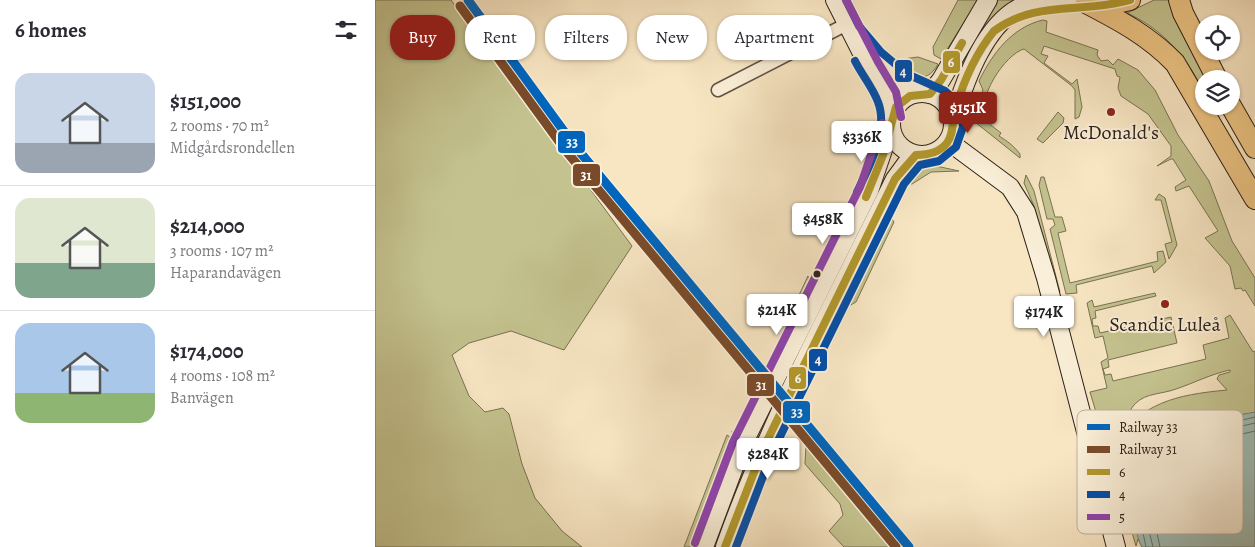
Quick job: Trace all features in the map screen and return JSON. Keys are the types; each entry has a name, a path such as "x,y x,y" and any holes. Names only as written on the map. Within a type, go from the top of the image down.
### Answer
{"main road":[{"path":"835,0 869,67 887,96 891,123 898,145 906,152 916,155 927,155 937,152 948,141 953,130 953,119 982,48 1007,16 1036,2 1079,2 1108,5 1130,0"},
{"path":"704,547 746,437 869,191 899,102 910,96 926,94 941,80 988,0"},
{"path":"1179,0 1183,13 1212,70"},
{"path":"1079,2 1133,28 1159,46 1175,63 1255,199"},
{"path":"849,28 883,67 901,82 945,103 953,119"},
{"path":"1236,115 1255,148"},
{"path":"948,141 1010,187 1026,212 1079,410"},
{"path":"725,547 759,457 792,387 895,179 906,164 916,155"},
{"path":"1113,534 1116,547"}],"street":[{"path":"718,90 849,28"}],"shaded area":[{"path":"375,0 451,0 465,19 465,60 495,60 632,246 564,350 511,331 469,343 452,355 469,396 485,412 503,408 509,414 522,464 535,498 562,531 582,547 375,547"},
{"path":"958,0 978,0 941,59 934,55 933,47"},
{"path":"997,0 1013,0 990,21 964,65 961,63"},
{"path":"1154,0 1171,0 1195,55 1195,60 1197,60 1202,70 1195,70 1195,76 1185,60 1168,41 1149,25 1127,13"},
{"path":"1043,20 1047,21 1046,32 1098,50 1097,55 1101,61 1108,60 1113,65 1118,59 1138,70 1155,90 1178,135 1209,181 1232,241 1255,278 1255,306 1245,290 1243,291 1241,288 1235,289 1230,266 1205,238 1218,231 1189,186 1176,191 1175,187 1186,180 1173,159 1157,166 1171,156 1171,146 1148,114 1121,96 1118,88 1120,77 1117,76 1115,69 1044,46 1041,54 1048,56 1044,63 1072,84 1077,79 1082,107 1079,117 1075,119 1075,90 1024,49 1016,53 1001,68 988,90 984,111 986,120 1001,133 999,136 1020,154 1020,158 975,122 975,109 983,90 979,81 990,61 1013,35"},
{"path":"918,57 938,64 928,75 916,77 903,72 891,64 903,59"},
{"path":"1058,112 1064,118 1063,123 1043,143 1037,139"},
{"path":"936,166 959,171 931,172 912,184 905,182 916,169"},
{"path":"1026,175 1034,191 1060,292 1053,284 1034,206 1024,183"},
{"path":"1041,177 1044,177 1055,217 1062,217 1066,231 1058,233 1070,283 1158,261 1157,252 1163,251 1166,262 1154,273 1152,266 1076,285 1077,293 1066,294 1050,229 1055,225 1053,219 1047,219 1039,185"},
{"path":"1159,194 1165,198 1177,245 1169,259 1165,244 1172,242 1161,200 1155,200"},
{"path":"892,206 889,215 894,222 856,302 845,308 849,291"},
{"path":"808,276 806,298 801,311 770,373 768,370"},
{"path":"1155,293 1156,296 1095,311 1096,318 1092,319 1093,326 1098,326 1100,333 1171,317 1177,343 1108,360 1109,367 1103,369 1105,375 1111,374 1113,381 1206,359 1203,345 1229,338 1225,318 1230,315 1253,352 1255,351 1255,438 1243,450 1243,410 1148,410 1176,398 1227,390 1217,379 1219,375 1230,372 1230,370 1176,389 1150,395 1136,403 1130,410 1095,410 1090,392 1107,388 1101,362 1108,358 1103,336 1095,338 1087,303 1092,300 1094,307"},
{"path":"776,396 780,400 717,547 711,547 753,439"},
{"path":"743,425 695,547 684,547 727,435 730,437 728,442 731,442 736,435 732,434 732,431 737,433"},
{"path":"806,445 893,547 844,547 829,531 843,515 840,504 805,464"},
{"path":"1132,534 1155,534 1142,547 1138,539 1136,546"}],"water":[{"path":"1255,412 1255,547 1142,547 1137,534 1243,534 1243,414"}],"rail line":[{"name":"33","path":"468,0 574,145 909,547"},
{"name":"31","path":"460,6 566,151 896,547"}],"transit line":[{"name":"4","path":"736,547 772,453 904,184 920,165 939,161 956,147 963,127 962,113 956,101 945,91 907,74 881,52 859,26 846,0"},
{"name":"5","path":"846,0 896,92 901,117"},
{"name":"6","path":"725,547 763,449 895,179 916,155 933,153 947,143 951,135 955,110 962,89 987,40 994,31 1010,21 1026,15 1042,11 1112,4 1130,0"},
{"name":"6","path":"866,197 883,155 896,107 910,96 930,94 941,80 962,43"},
{"name":"4","path":"855,61 876,97 881,113 881,124 876,148 857,192"},
{"name":"5","path":"695,543 733,442 860,187 882,123"}],"place":[{"name":"McDonald's","path":"1111,112"},
{"name":"Scandic Luleå","path":"1165,304"}]}
